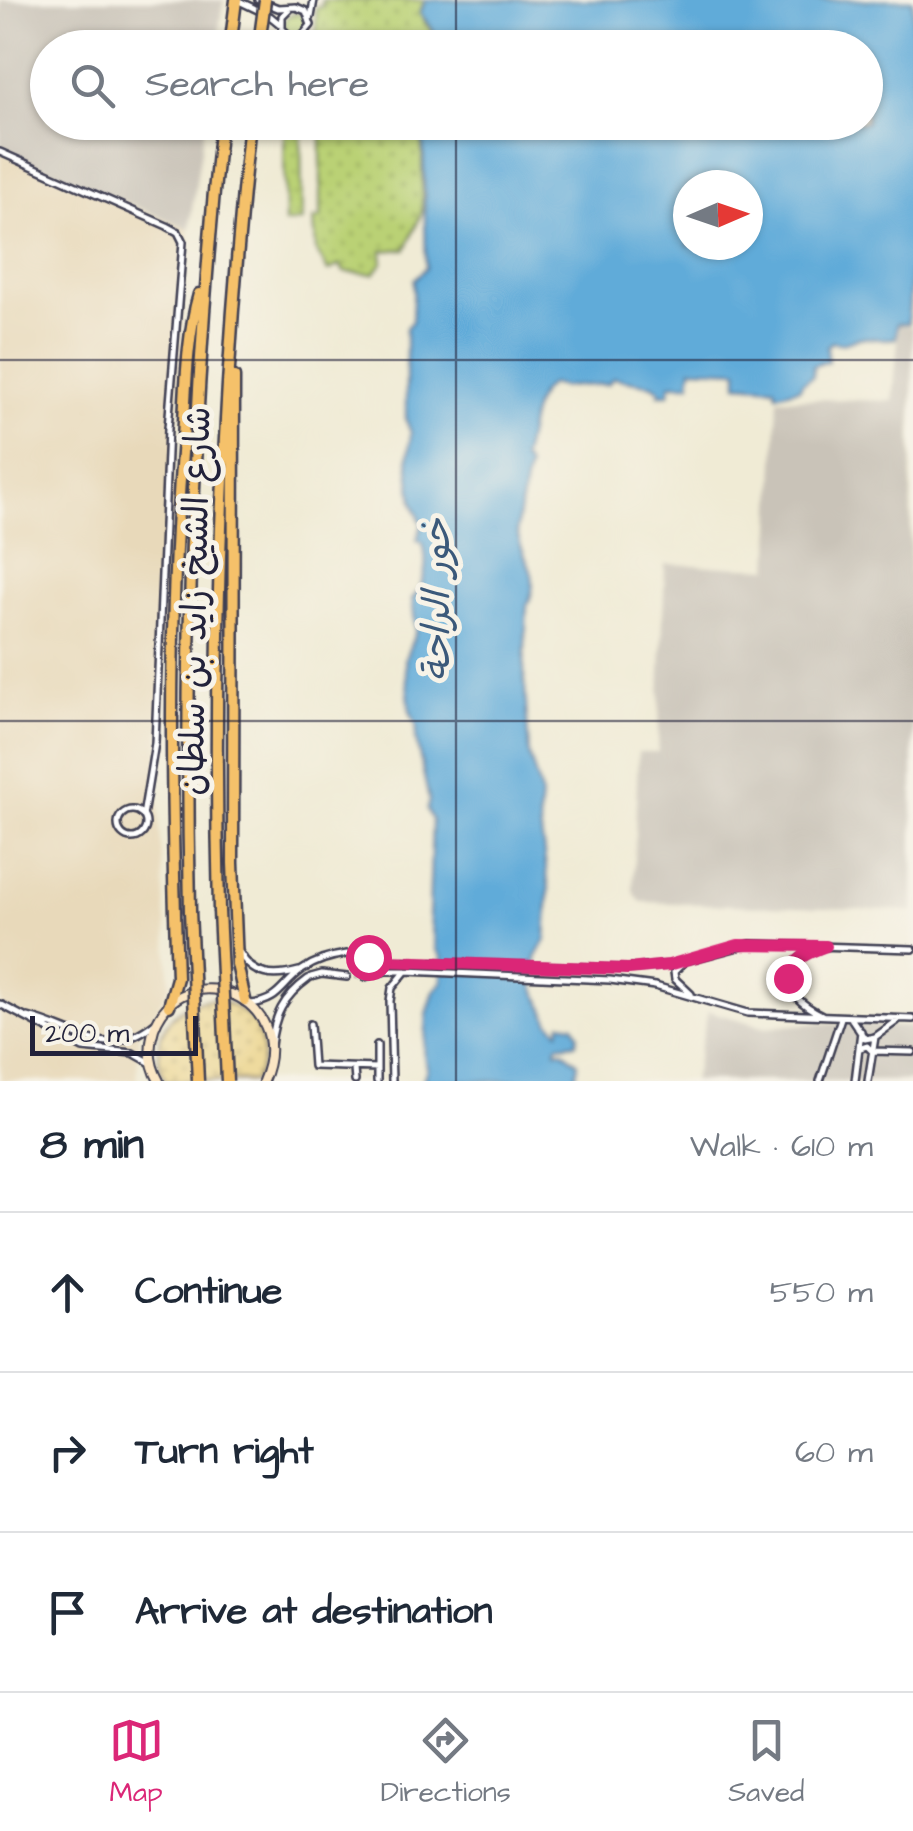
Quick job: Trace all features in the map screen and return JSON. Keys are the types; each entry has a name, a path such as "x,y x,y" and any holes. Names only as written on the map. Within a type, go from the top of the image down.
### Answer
{"highway":[{"path":"232,30 236,0"},
{"path":"262,30 266,0"},
{"name":"شارع الشيخ زايد بن سلطان","path":"198,1081 190,912 187,634 192,466 218,140"},
{"name":"شارع الشيخ زايد بن سلطان","path":"228,1081 219,910 218,579 234,304 248,140"},
{"path":"169,1006 177,978 170,706 178,508 194,316 205,280"},
{"path":"234,304 235,932 238,972 248,1002"}],"main road":[{"path":"158,1080 151,1063 157,1021 169,1006 206,989 220,990 248,1002 262,1017 271,1049 263,1081"},
{"path":"268,1068 274,1081"}],"street":[{"path":"236,0 270,16 284,30"},
{"path":"258,0 306,11 311,20"},
{"path":"281,26 282,16 313,0 307,30"},
{"path":"0,152 167,226 183,248 168,428 155,744 143,816"},
{"path":"134,810 146,823 143,834 133,839 125,837 118,828 118,819 134,810 149,786"},
{"path":"235,932 241,957 254,970 273,976 347,954"},
{"path":"357,954 386,961 628,969 669,965 750,944 913,949"},
{"path":"825,1016 798,1001 788,978 793,964 826,946"},
{"path":"686,960 674,972 674,979 698,998"},
{"path":"248,1002 274,999 302,970"},
{"path":"392,1081 390,1001 392,988 406,971"},
{"path":"365,977 406,971 551,976 644,984 748,1013 913,1019"},
{"path":"271,1049 278,1011 289,995 310,978 322,974 347,977"},
{"path":"0,1004 83,1048 133,1053 151,1063"},
{"path":"25,1016 106,1043 129,1040 157,1021"},
{"path":"820,1081 841,1018"},
{"path":"851,1018 865,1039 904,1018"},
{"path":"310,1024 313,1066 376,1068"},
{"path":"856,1081 861,1031"},
{"path":"868,1081 875,1037"},
{"path":"377,1045 377,1081"},
{"path":"861,1048 913,1052"},
{"path":"858,1067 870,1069"},
{"path":"354,1069 355,1081"}],"shaded area":[{"path":"0,0 224,0 219,30 30,30 30,140 202,140 189,229 0,150"},
{"path":"0,152 189,229 157,783 170,985 152,1018 139,1030 137,1081 0,1081"},
{"path":"899,326 913,327 913,911 641,902 633,892 638,752 658,752 665,564 770,568 778,398 893,401"},
{"path":"708,1011 765,1027 819,1023 913,1027 913,1081 693,1081"}],"sand":[{"path":"213,999 239,1010 256,1029 262,1054 255,1081 165,1081 159,1052 165,1026 184,1007"}],"green space":[{"path":"322,0 425,0 419,13 431,30 316,30 316,7 322,7"},
{"path":"292,14 300,14 307,21 306,30 285,29 285,21"},
{"path":"284,140 301,140 302,221 285,223"},
{"path":"321,140 422,140 422,212 406,249 382,251 383,262 374,274 344,272 340,265 328,271 316,250 314,219 321,218"}],"water":[{"name":"خور الراحة","path":"426,0 913,0 913,236 908,324 897,324 896,338 832,342 827,346 828,361 813,366 813,376 800,388 777,394 775,387 738,384 738,370 692,368 690,384 671,384 669,394 659,394 661,391 653,385 613,378 608,384 550,384 537,400 522,458 528,467 517,531 533,584 527,606 524,670 529,754 541,794 539,817 549,889 546,940 536,958 534,987 550,1022 559,1031 561,1023 574,1025 578,1034 576,1043 557,1045 556,1051 563,1050 578,1063 575,1081 423,1081 427,1068 427,1014 434,991 442,982 442,958 436,949 429,915 432,820 427,810 429,800 416,739 417,726 410,711 405,659 416,631 412,599 423,580 425,565 423,543 417,540 422,525 413,502 408,461 411,433 406,420 406,328 412,321 414,279 426,268 423,140 883,140 883,30 433,30 420,13"}],"tunnel":[{"path":"347,977 365,977"}],"route":[{"path":"368,957 386,961 628,969 669,965 738,945 826,946 793,964 788,978"}]}
